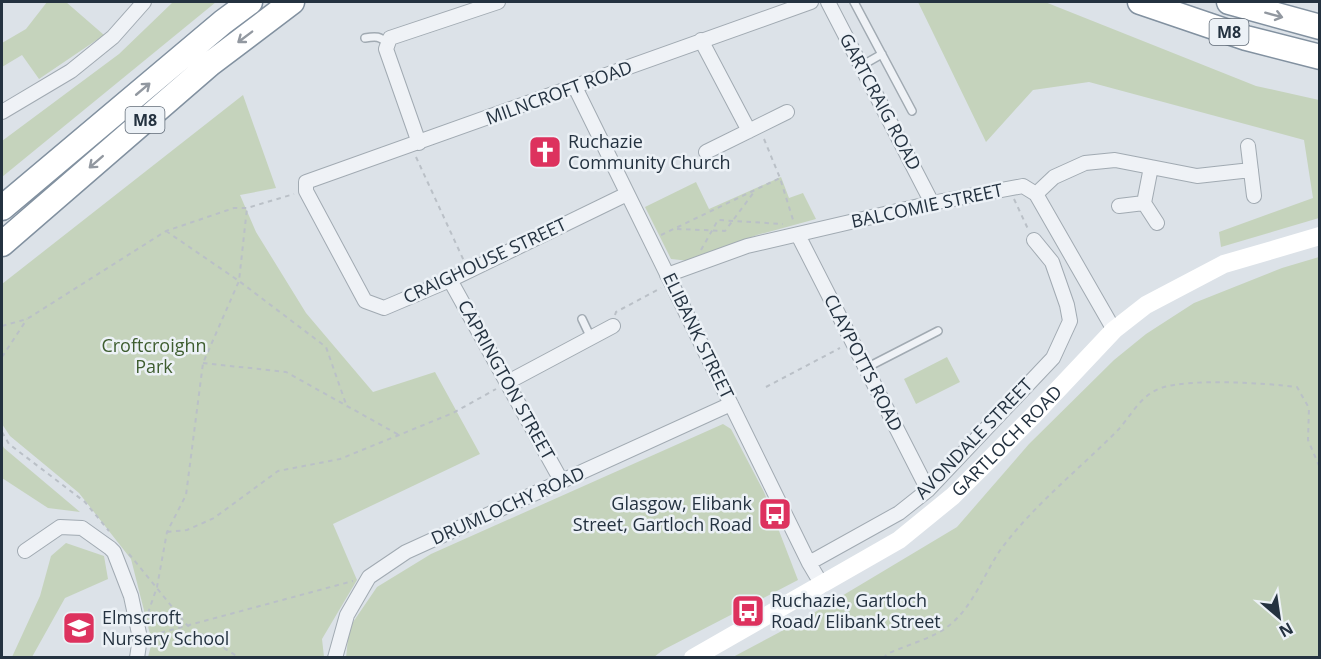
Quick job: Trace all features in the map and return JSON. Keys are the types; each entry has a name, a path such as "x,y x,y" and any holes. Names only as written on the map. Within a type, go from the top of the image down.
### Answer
{"highway":[{"name":"M8","path":"2,208 223,22 250,2"},
{"name":"M8","path":"2,244 210,64 292,2"},
{"name":"M8","path":"1229,2 1320,27"},
{"name":"M8","path":"1148,5 1246,38 1320,57"},
{"path":"1148,5 1241,50 1320,74"}],"main road":[{"name":"GARTLOCH ROAD","path":"693,657 899,540 953,496 1114,330 1146,305 1224,264 1320,236"}],"street":[{"path":"2,112 71,71 113,37 144,2"},
{"path":"415,145 386,49 390,38 498,2"},
{"name":"MILNCROFT ROAD","path":"306,187 701,40 811,2"},
{"name":"GARTCRAIG ROAD","path":"828,2 932,203"},
{"path":"701,40 754,129"},
{"name":"ELIBANK STREET","path":"575,87 809,563 822,585"},
{"path":"706,152 787,112"},
{"path":"1248,146 1254,196"},
{"path":"1114,330 1036,194 1054,177 1085,163 1115,160 1197,176 1251,170"},
{"path":"1151,167 1144,203 1157,223"},
{"name":"BALCOMIE STREET","path":"669,278 692,265 796,230 1023,186 1036,194"},
{"name":"CRAIGHOUSE STREET","path":"306,187 365,302 384,308 450,280 627,194"},
{"path":"1119,206 1144,203"},
{"name":"CLAYPOTTS ROAD","path":"796,230 928,490"},
{"name":"AVONDALE STREET","path":"809,563 899,513 928,490 1053,358 1070,321 1052,262 1034,240"},
{"path":"1052,262 1070,253"},
{"name":"CAPRINGTON STREET","path":"450,280 562,482"},
{"path":"508,382 613,326"},
{"name":"DRUMLOCHY ROAD","path":"334,657 347,615 369,577 406,552 731,404"},
{"path":"25,551 60,527 82,528 117,548 140,638 137,657"}],"lane":[{"path":"854,2 912,111"},
{"path":"365,38 382,38 388,44"},
{"path":"860,66 882,54"},
{"path":"582,319 591,338"},
{"path":"866,368 938,331"}],"path":[{"path":"692,265 718,220 796,230 780,178 754,129"},
{"path":"415,145 468,271"},
{"path":"650,240 780,178"},
{"path":"2,326 27,319 166,231 234,208 247,208 306,187"},
{"path":"1008,189 1034,240"},
{"path":"675,229 725,231 756,190"},
{"path":"140,638 156,587 167,532 186,495 203,363 239,281 247,208"},
{"path":"166,231 239,281 326,347 347,407"},
{"path":"613,326 616,312 669,278"},
{"path":"2,357 27,319"},
{"path":"766,387 852,342"},
{"path":"203,363 286,372 400,435"},
{"path":"167,532 187,530 214,518 278,471 339,459 453,413 508,382"},
{"path":"883,657 889,652 946,628 967,608 981,580 1002,548 1063,480 1117,431 1143,399 1160,388 1187,383 1273,384 1297,387 1309,408 1308,440 1320,468"},
{"path":"2,432 9,444 85,502 117,548 156,587 187,625 240,657"},
{"path":"140,638 369,577"}],"green space":[{"path":"47,2 66,2 104,35 39,79 22,55 2,67 2,43 26,29"},
{"path":"173,2 216,2 2,177 2,141 119,54"},
{"path":"918,2 1045,2 1256,86 1319,100 1319,218 1221,247 1219,232 1313,198 1304,140 1089,82 1033,90 986,142"},
{"name":"Croftcroighn Park","path":"243,95 276,188 240,195 256,232 306,313 373,392 435,372 480,454 333,524 357,580 322,639 324,657 148,657 152,642 131,559 79,493 10,436 2,424 2,284"},
{"path":"781,177 789,198 803,193 816,219 757,235 690,261 671,259 645,207 696,182 709,209"},
{"path":"1319,257 1319,657 733,657 795,624 957,527 1029,444 1114,360 1146,334 1194,303 1282,268"},
{"path":"947,357 960,382 916,404 904,379"},
{"path":"723,424 731,429 764,492 798,580 663,650 654,657 346,658 349,628 377,587 431,554"},
{"path":"2,444 80,512 48,508 2,478"},
{"path":"66,543 104,556 108,579 65,598 32,657 12,657 40,596 51,556"}],"place":[{"name":"Ruchazie Community Church","path":"545,152"},
{"name":"Glasgow, Elibank Street, Gartloch Road","path":"775,514"},
{"name":"Ruchazie, Gartloch Road/ Elibank Street","path":"748,611"},
{"name":"Elmscroft Nursery School","path":"79,628"}]}
